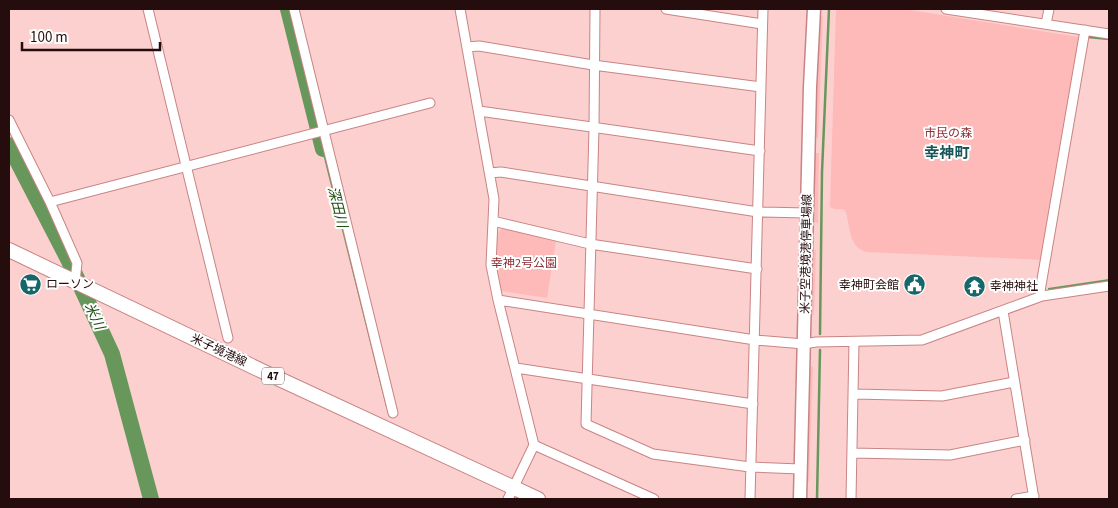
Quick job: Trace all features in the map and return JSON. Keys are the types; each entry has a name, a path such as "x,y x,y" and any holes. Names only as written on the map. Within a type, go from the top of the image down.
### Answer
{"main road":[{"name":"米子空港境港停車場線","path":"800,499 810,87 814,9"},
{"name":"米子境港線","path":"9,250 511,494 538,499"}],"street":[{"path":"148,9 228,338"},
{"path":"294,9 393,413"},
{"path":"460,9 494,199 491,266 534,445 511,494"},
{"path":"595,9 593,65 594,128 586,424 653,454 750,467 800,469"},
{"path":"666,9 762,24"},
{"path":"750,499 763,9"},
{"path":"946,9 1109,34"},
{"path":"1046,24 1049,9"},
{"path":"1042,296 1040,291 1085,30"},
{"path":"467,46 479,46 593,65 761,87"},
{"path":"50,202 430,103"},
{"path":"479,112 760,151"},
{"path":"9,120 50,202 76,263 75,282"},
{"path":"490,173 501,172 758,212 807,213"},
{"path":"493,221 590,244 757,269"},
{"path":"498,300 755,340 804,344 816,342 922,340 1042,296 1109,286"},
{"path":"1003,311 1034,498 1016,499"},
{"path":"851,499 854,342"},
{"path":"516,368 753,404"},
{"path":"854,394 942,396 1014,382"},
{"path":"852,453 950,455 1025,440"},
{"path":"534,445 654,499"}],"green space":[{"name":"市民の森","path":"836,9 904,9 1079,37 1043,260 867,252 857,246 851,236 846,212 843,209 830,207"},
{"path":"823,15 818,139 815,135 820,17"},
{"path":"815,153 819,153 818,223 815,222"},
{"name":"幸神2号公園","path":"502,228 556,241 547,298 501,291 497,276 495,250 498,234"},
{"path":"816,249 814,315 812,315 814,251"},
{"path":"813,366 809,483 806,478 810,367"}],"water":[{"path":"319,138 321,138 388,406 386,407"},
{"path":"1109,279 1109,281 1048,290 1048,288"}],"waterway":[{"name":"深田川","path":"288,9 323,149"},
{"path":"820,334 822,172 829,9"},
{"path":"1088,37 1109,39"},
{"name":"米川","path":"9,145 68,259 112,354 151,499"},
{"path":"817,499 820,350"}],"place":[{"name":"ローソン","path":"30,284"},
{"name":"幸神町会館","path":"915,285"},
{"name":"幸神神社","path":"974,286"}],"district":[{"name":"幸神町","path":"947,153"}]}
